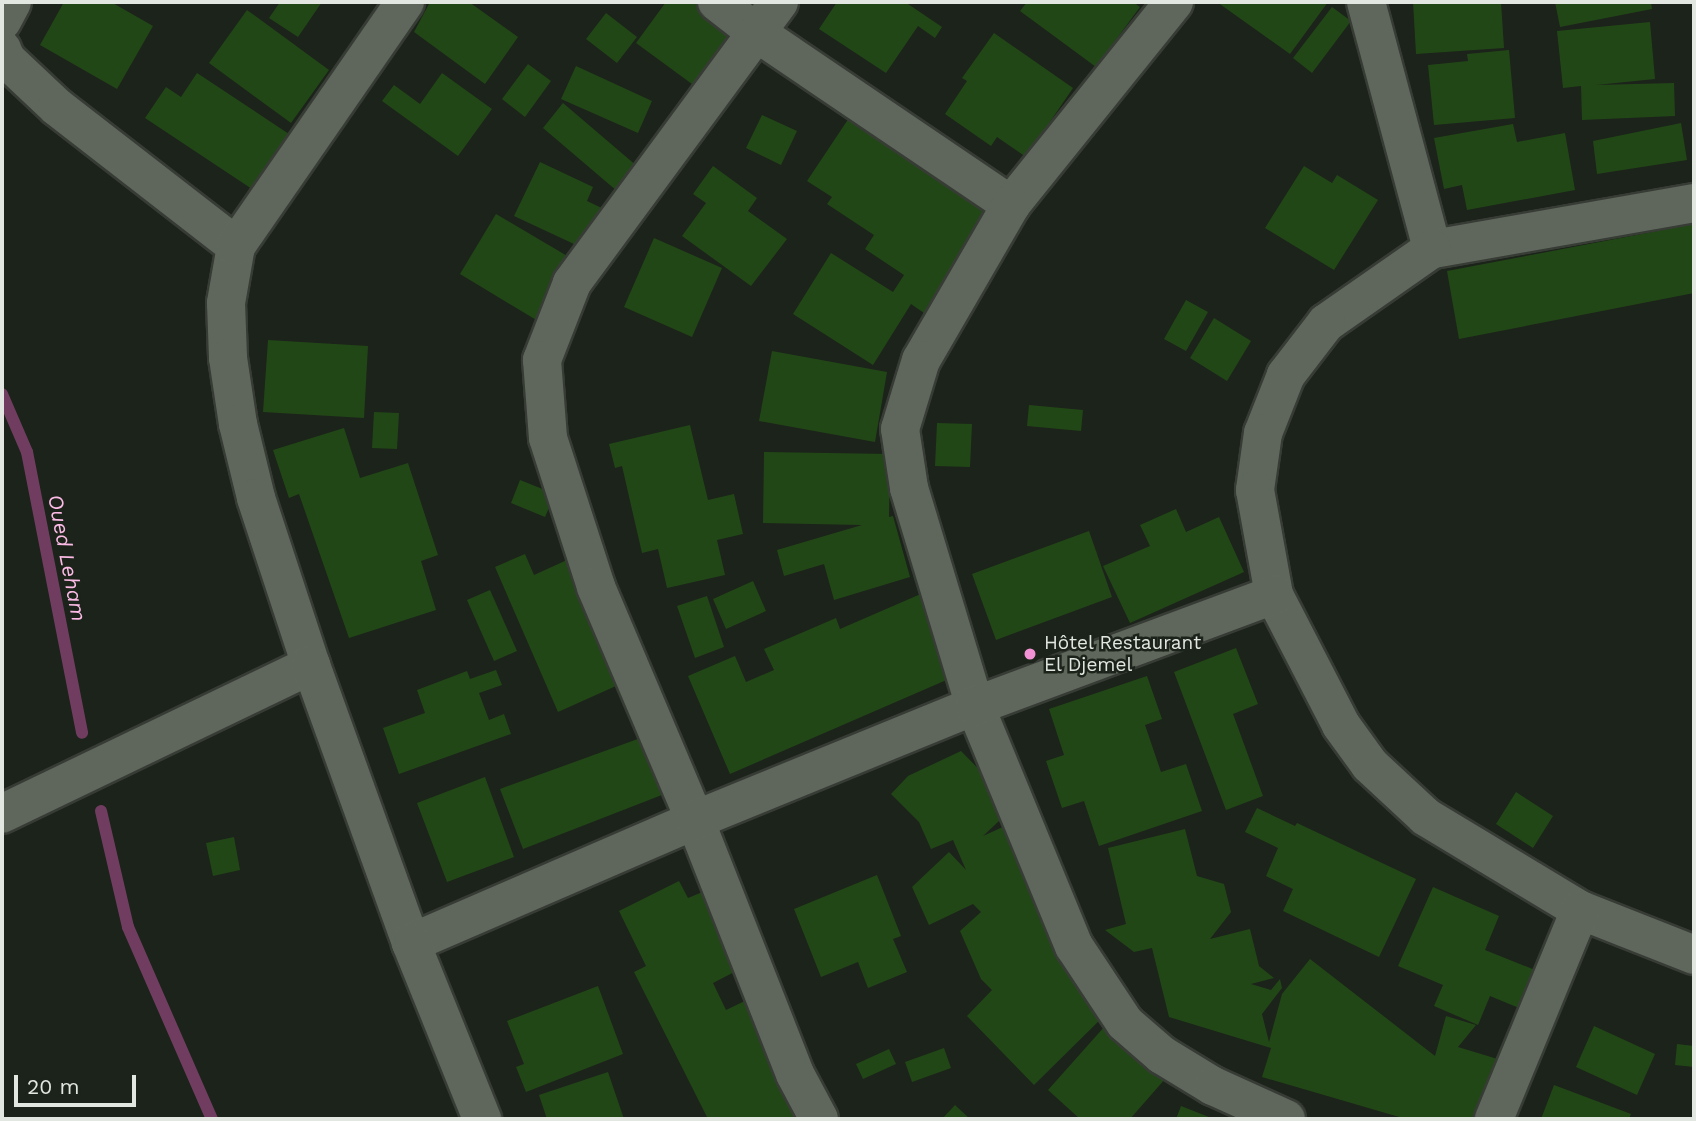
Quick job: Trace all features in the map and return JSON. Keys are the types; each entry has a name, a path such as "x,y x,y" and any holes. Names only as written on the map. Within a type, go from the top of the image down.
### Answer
{"street":[{"path":"2,21 12,2"},
{"path":"405,2 236,246 226,303 228,358 238,424 256,498 311,665 411,943 482,1119"},
{"path":"717,2 757,33 1012,205"},
{"path":"779,2 572,283 542,360 548,438 597,587 695,820 795,1074 819,1119"},
{"path":"1174,2 1012,205 921,360 900,429 909,488 975,706 1074,946 1125,1023 1162,1055 1213,1086 1286,1119"},
{"path":"1366,2 1432,249"},
{"path":"2,49 6,59 57,107 236,246"},
{"path":"1694,203 1432,249 1326,323 1286,375 1263,433 1255,490 1274,595 1340,725 1370,765 1426,817 1580,910 1694,955"},
{"path":"411,943 695,820 975,706 1274,595"},
{"path":"2,814 311,665"},
{"path":"1494,1119 1580,910"}],"building":[{"path":"64,2 111,2 153,26 117,89 40,45"},
{"path":"280,2 322,2 298,37 269,18"},
{"path":"430,2 469,2 518,37 485,84 414,32"},
{"path":"666,2 702,2 750,37 707,95 636,43"},
{"path":"837,2 905,2 942,27 935,38 918,26 886,73 819,29"},
{"path":"1027,2 1133,2 1140,7 1096,67 1020,11"},
{"path":"1217,2 1328,2 1290,54"},
{"path":"1413,2 1501,2 1504,48 1416,54"},
{"path":"1555,2 1651,2 1652,9 1560,27"},
{"path":"1332,7 1351,21 1312,73 1293,58"},
{"path":"247,10 329,70 291,123 209,63"},
{"path":"606,13 637,37 617,63 586,39"},
{"path":"1650,22 1655,79 1596,85 1674,83 1675,116 1582,120 1581,86 1563,88 1557,31"},
{"path":"994,33 1073,88 1026,157 997,137 991,146 945,114 967,81 962,78"},
{"path":"1509,50 1515,118 1434,125 1428,65 1468,61 1467,54"},
{"path":"528,64 551,81 525,117 502,99"},
{"path":"576,66 652,101 638,133 561,99"},
{"path":"197,73 289,134 252,189 145,118 166,87 181,97"},
{"path":"442,73 492,109 458,156 382,101 394,85 420,104"},
{"path":"563,103 638,167 617,191 543,128"},
{"path":"762,115 797,131 781,165 746,148"},
{"path":"849,118 990,208 924,313 911,304 873,365 793,314 831,253 893,292 904,275 865,249 874,235 827,204 832,197 807,181"},
{"path":"1681,123 1687,160 1597,174 1593,141"},
{"path":"1513,124 1517,142 1565,133 1575,190 1467,210 1462,185 1444,189 1434,138"},
{"path":"540,162 593,187 587,201 608,211 589,251 514,216"},
{"path":"713,166 757,198 748,211 787,239 751,286 682,236 706,203 693,194"},
{"path":"1304,166 1332,183 1337,175 1378,200 1334,270 1265,228"},
{"path":"496,214 574,260 538,321 460,274"},
{"path":"1694,224 1694,293 1459,339 1447,271"},
{"path":"654,238 722,268 692,337 624,307"},
{"path":"1186,300 1208,312 1186,351 1164,339"},
{"path":"1214,318 1251,341 1227,381 1190,358"},
{"path":"268,340 368,346 364,418 263,412"},
{"path":"772,351 887,372 875,442 759,421"},
{"path":"1029,405 1083,410 1081,431 1027,426"},
{"path":"374,412 399,413 397,449 372,448"},
{"path":"937,423 972,424 970,467 935,466"},
{"path":"690,425 708,500 734,494 743,534 717,540 725,575 667,588 658,549 642,553 622,466 615,468 609,444"},
{"path":"344,428 360,478 408,463 438,555 421,561 436,610 349,638 299,494 289,498 273,450"},
{"path":"764,452 890,454 889,517 893,516 910,577 834,600 824,564 784,576 777,550 862,525 763,523"},
{"path":"520,480 555,494 545,517 511,503"},
{"path":"1176,509 1186,532 1219,517 1244,572 1130,623 1103,566 1150,546 1140,525"},
{"path":"1089,531 1112,597 996,640 972,574"},
{"path":"525,554 534,575 578,555 636,677 558,712 495,567"},
{"path":"753,581 766,611 726,629 713,599"},
{"path":"490,590 517,651 494,661 467,600"},
{"path":"923,593 958,675 730,774 688,676 735,656 746,682 774,670 764,649 836,618 840,629"},
{"path":"707,596 724,647 695,658 677,606"},
{"path":"1236,648 1258,704 1233,714 1263,796 1226,810 1174,672"},
{"path":"496,670 502,685 479,693 489,720 504,714 511,734 399,774 383,728 425,713 417,690 467,671 470,679"},
{"path":"1147,676 1162,719 1145,725 1161,772 1186,764 1202,811 1099,846 1084,801 1062,808 1046,761 1064,755 1049,709"},
{"path":"646,736 667,793 523,849 500,789"},
{"path":"961,751 1015,806 983,836 1016,821 1043,883 1029,889 1062,962 1109,1011 1034,1085 967,1016 992,990 981,979 960,931 981,912 973,904 929,925 912,887 949,852 966,870 953,840 931,849 919,822 891,794 908,776"},
{"path":"485,777 514,857 447,882 417,803"},
{"path":"1516,792 1553,816 1533,848 1496,824"},
{"path":"1257,808 1295,826 1297,823 1416,879 1379,957 1283,911 1293,889 1266,876 1278,848 1245,832"},
{"path":"1185,829 1197,876 1224,884 1231,912 1210,939 1250,929 1259,966 1274,978 1251,984 1271,990 1280,979 1282,988 1262,1014 1269,1042 1282,994 1310,959 1435,1056 1446,1016 1476,1025 1458,1047 1514,1064 1498,1119 1406,1119 1262,1077 1271,1048 1169,1017 1152,948 1134,952 1105,930 1126,924 1108,848"},
{"path":"234,837 240,870 213,876 206,843"},
{"path":"877,875 901,936 893,939 907,972 868,988 858,962 821,977 794,909"},
{"path":"679,881 688,898 705,891 742,968 713,983 726,1010 749,999 809,1119 708,1119 634,972 646,966 619,911"},
{"path":"1433,887 1499,916 1485,950 1535,970 1519,1008 1490,996 1478,1025 1434,1006 1443,985 1398,966"},
{"path":"598,986 623,1054 526,1092 516,1067 524,1064 507,1021"},
{"path":"1105,1026 1165,1079 1130,1119 1080,1119 1048,1090"},
{"path":"1594,1026 1655,1054 1637,1095 1576,1067"},
{"path":"1677,1044 1694,1046 1694,1067 1675,1065"},
{"path":"944,1048 951,1068 912,1082 905,1062"},
{"path":"889,1049 896,1064 863,1079 856,1064"},
{"path":"608,1072 624,1119 547,1119 539,1095"},
{"path":"1554,1085 1631,1114 1629,1119 1541,1119"},
{"path":"955,1105 970,1119 942,1119"},
{"path":"1181,1106 1214,1119 1176,1119"}],"waterway":[{"name":"Oued Leham","path":"2,394 27,452 82,733"},
{"name":"Oued Leham","path":"101,811 128,927 212,1119"}],"place":[{"name":"Hôtel Restaurant El Djemel","path":"1030,654"}]}
